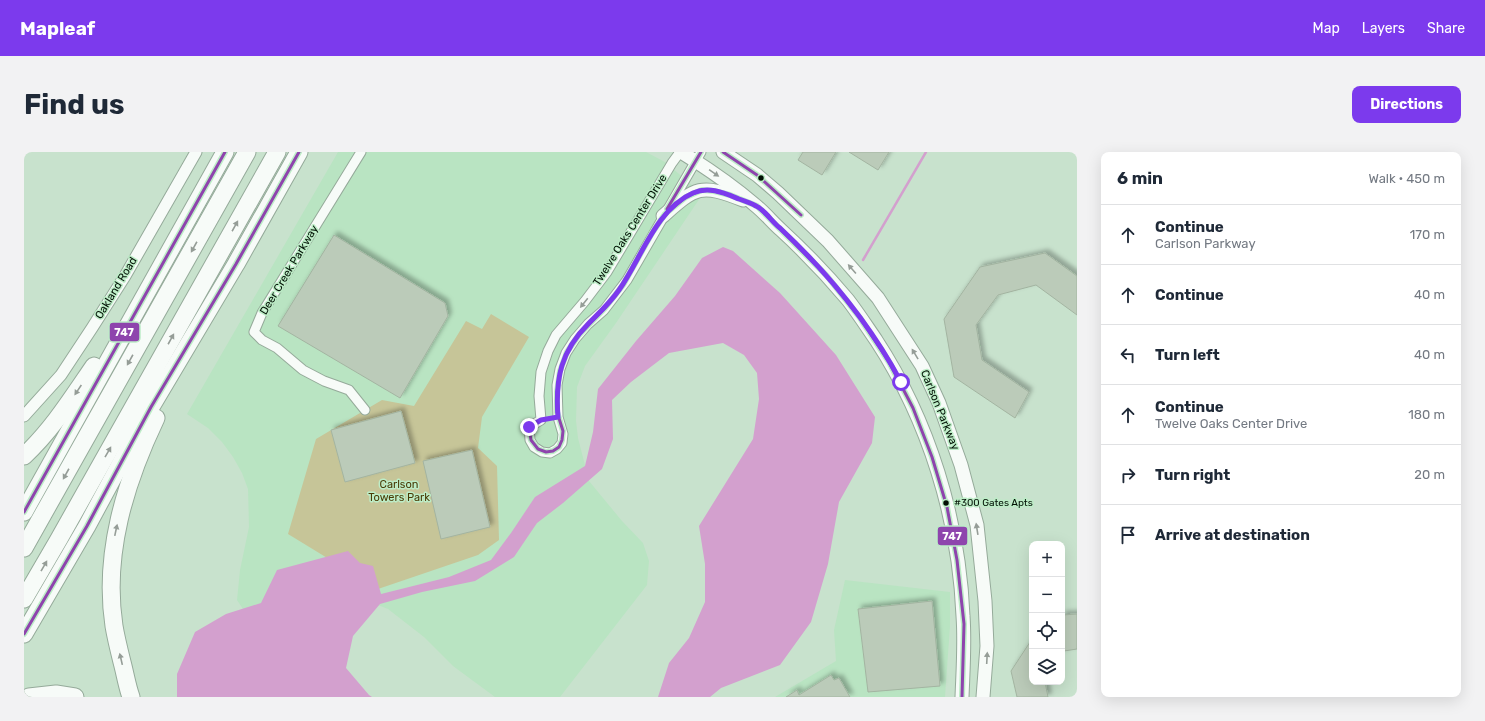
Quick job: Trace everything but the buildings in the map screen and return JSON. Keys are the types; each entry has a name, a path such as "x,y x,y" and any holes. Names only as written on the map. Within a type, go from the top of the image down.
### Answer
{"highway":[{"path":"24,512 225,152"},
{"path":"24,548 247,152"},
{"path":"24,599 277,152"},
{"path":"131,697 114,626 111,588 115,538 124,499 137,462 156,419 236,264 298,152"},
{"path":"24,634 88,526 151,407 236,264"},
{"path":"24,456 42,439 67,406 162,265"},
{"path":"29,697 52,694 75,697"}],"main road":[{"name":"Carlson Parkway","path":"681,152 698,156 724,180 757,206 804,251 849,301 896,373 925,436 941,484 948,512 960,577 963,616 964,647 962,697"},
{"name":"Carlson Parkway","path":"723,152 757,175 828,241 878,298 922,366 939,403 961,464 976,524 985,594 987,646 983,697"},
{"path":"663,216 692,193 701,190 723,192 757,206"}],"street":[{"name":"Oakland Road","path":"24,416 61,375 92,328 196,152"},
{"name":"Deer Creek Parkway","path":"361,152 262,313 254,332 262,340 277,348 303,370 324,381 349,390 366,410"},
{"name":"Twelve Oaks Center Drive","path":"681,152 672,163 607,272 556,335 548,351 541,372 539,396 541,420 529,427 530,440 534,447 542,452 550,452 557,449 562,443 564,434 558,417 557,385 560,369 566,353 575,339 588,324 604,310 621,287 698,156"},
{"path":"541,420 558,417"}],"shaded area":[{"path":"338,152 646,152 665,162 692,185 700,198 616,323 585,366 577,387 576,421 578,438 589,481 622,521 643,543 649,561 647,585 560,697 495,697 453,666 424,637 388,609 365,600 249,618 237,600 240,570 249,527 248,489 242,473 222,442 208,428 187,414"},
{"path":"723,247 733,251 780,293 836,355 875,417 872,443 839,502 828,564 811,622 780,665 721,688 710,697 658,697 669,663 689,638 705,602 705,564 699,526 753,439 759,399 757,373 744,355 723,343 669,353 631,382 612,400 613,439 602,469 563,503 537,523 514,557 475,581 422,592 380,604 353,636 346,668 372,697 177,697 177,674 195,632 226,614 261,603 277,570 348,551 360,563 373,566 381,594 449,577 491,560 535,497 585,466 593,432 598,389 636,341 675,296 702,258"},
{"path":"845,580 950,592 950,626 945,697 775,697 836,661 834,630"}],"green space":[{"name":"Carlson Towers Park","path":"491,314 529,337 482,417 478,448 497,466 499,540 478,555 378,589 288,534 316,439 382,400 414,406 466,321 482,329"}],"waterway":[{"path":"863,260 926,152"}],"transit line":[{"name":"747","path":"24,512 225,152"},
{"name":"747","path":"24,634 87,526 151,407 236,264 299,152"},
{"name":"747","path":"667,209 701,152"},
{"name":"747","path":"723,152 757,175 801,215"},
{"name":"747","path":"529,427 531,440 538,449 546,452 553,451 559,447 562,440 563,431 557,412 557,392 560,371 567,352 578,336 605,308 623,285 652,233 665,214 686,197 702,190 730,195 757,206 827,276 860,318 889,362 913,408 932,457 947,507 957,560 964,624 962,697"}],"place":[{"name":"#300 Gates Apts","path":"946,503"}],"route":[{"path":"529,427 541,420 558,417 557,385 560,369 570,346 588,324 604,310 627,280 663,216 692,193 701,190 723,192 757,206 773,223 804,251 849,301 882,350 901,382"}]}
